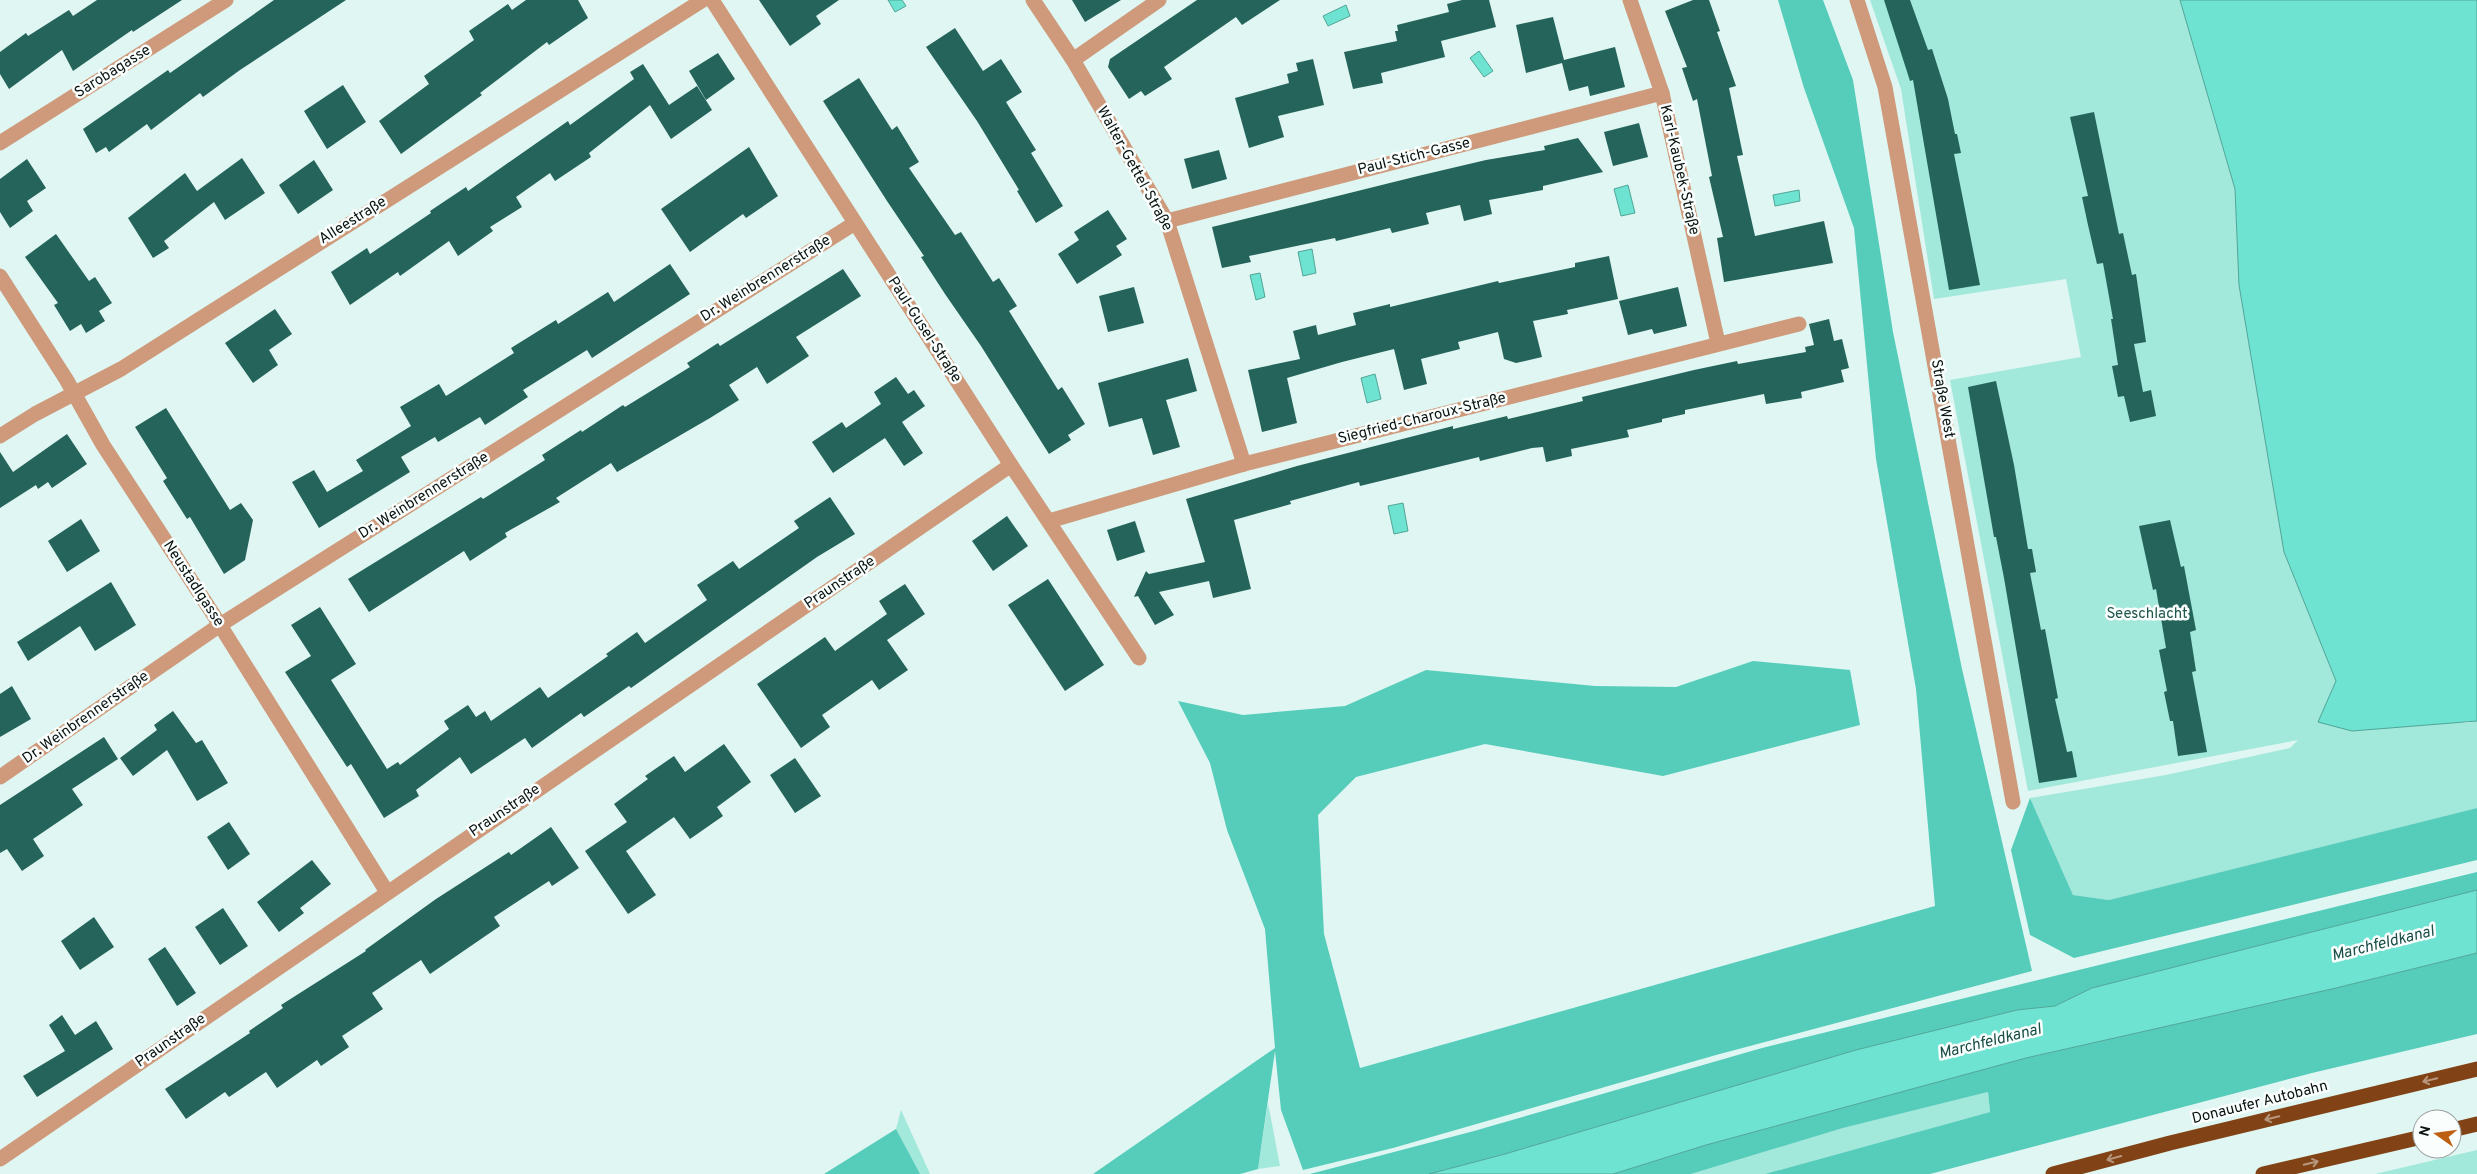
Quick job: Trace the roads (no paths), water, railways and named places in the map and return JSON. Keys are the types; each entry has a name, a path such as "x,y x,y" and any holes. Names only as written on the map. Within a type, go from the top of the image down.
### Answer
{"highway":[{"name":"Donauufer Autobahn","path":"2053,1174 2170,1142 2477,1068"},
{"path":"2462,1128 2477,1124"},
{"path":"2263,1174 2412,1139"}],"street":[{"name":"Sarobagasse","path":"0,143 226,0"},
{"name":"Alleestraße","path":"0,436 121,368 703,0"},
{"name":"Paul-Gusel-Straße","path":"712,0 854,223 1139,658"},
{"name":"Walter-Gettel-Straße","path":"1033,0 1073,60 1167,221 1244,464"},
{"path":"1073,60 1159,0"},
{"name":"Karl-Kaubek-Straße","path":"1630,0 1662,93 1718,343"},
{"name":"Straße West","path":"1857,0 1886,97 2013,802"},
{"name":"Paul-Stich-Gasse","path":"1167,221 1662,93"},
{"name":"Dr. Weinbrennerstraße","path":"0,778 220,625 854,223"},
{"name":"Neustadlgasse","path":"0,276 74,393 103,446 220,625 387,892"},
{"name":"Siegfried-Charoux-Straße","path":"1048,520 1244,464 1798,324"},
{"name":"Praunstraße","path":"0,1159 1012,465"}],"water":[{"path":"888,0 902,0 906,6 895,12"},
{"path":"2180,0 2477,0 2477,721 2352,731 2318,722 2336,681 2284,552 2239,285 2235,189"},
{"path":"1346,5 1350,16 1328,26 1323,16"},
{"path":"1479,51 1493,71 1484,77 1470,58"},
{"path":"1628,185 1635,213 1621,216 1614,189"},
{"path":"1799,190 1800,201 1775,206 1773,195"},
{"path":"1312,249 1316,273 1303,276 1298,252"},
{"path":"1260,273 1265,297 1256,300 1250,275"},
{"path":"1375,374 1381,399 1367,403 1361,378"},
{"path":"1403,503 1408,531 1394,534 1388,506"},
{"name":"Marchfeldkanal","path":"2477,890 2477,953 2336,988 2026,1058 1706,1145 1613,1174 1429,1174 1505,1154 1856,1050 2017,1010 2055,1006 2092,988"}],"park label":[{"name":"Seeschlacht","path":"2147,614"}]}
